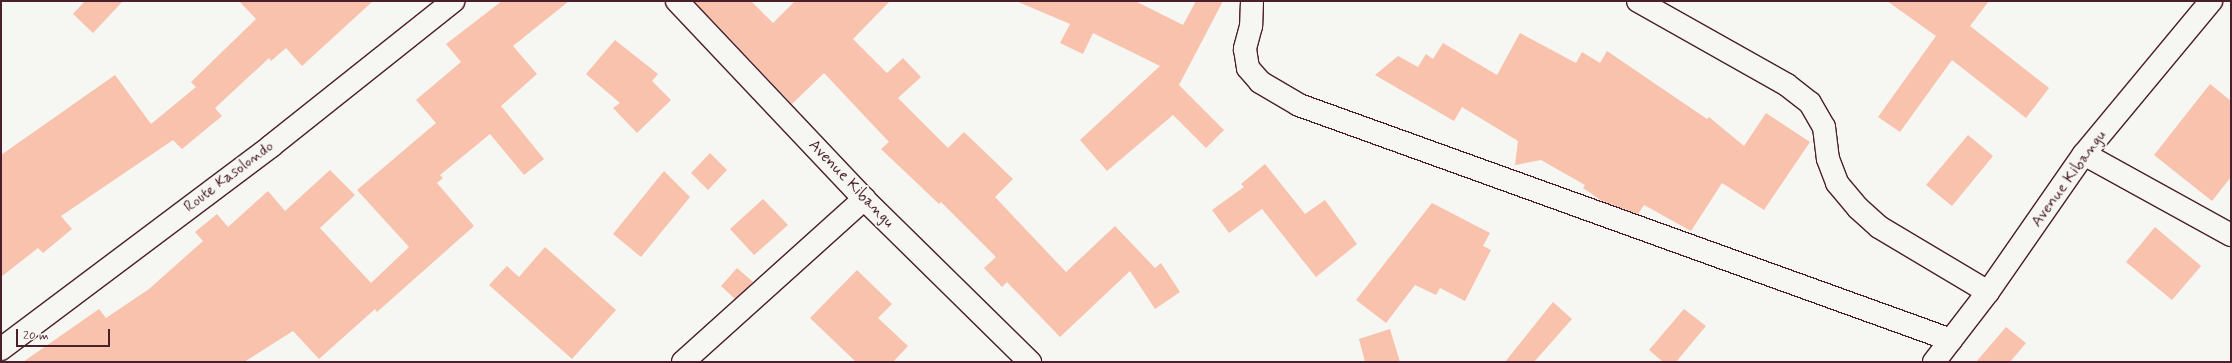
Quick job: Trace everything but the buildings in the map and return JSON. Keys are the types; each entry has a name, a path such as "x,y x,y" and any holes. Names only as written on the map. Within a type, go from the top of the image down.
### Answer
{"street":[{"name":"Route Kasolondo","path":"1,349 264,151 453,1"},
{"name":"Avenue Kibangu","path":"678,1 864,199 1030,362"},
{"path":"1252,1 1251,26 1245,49 1248,68 1260,82 1299,105 1951,340"},
{"path":"1638,1 1787,85 1810,103 1824,127 1828,159 1837,183 1858,208 1879,227 1988,292"},
{"name":"Avenue Kibangu","path":"1934,362 1988,292 2084,154 2211,1"},
{"path":"2084,154 2231,235"},
{"path":"683,362 864,199"}]}
